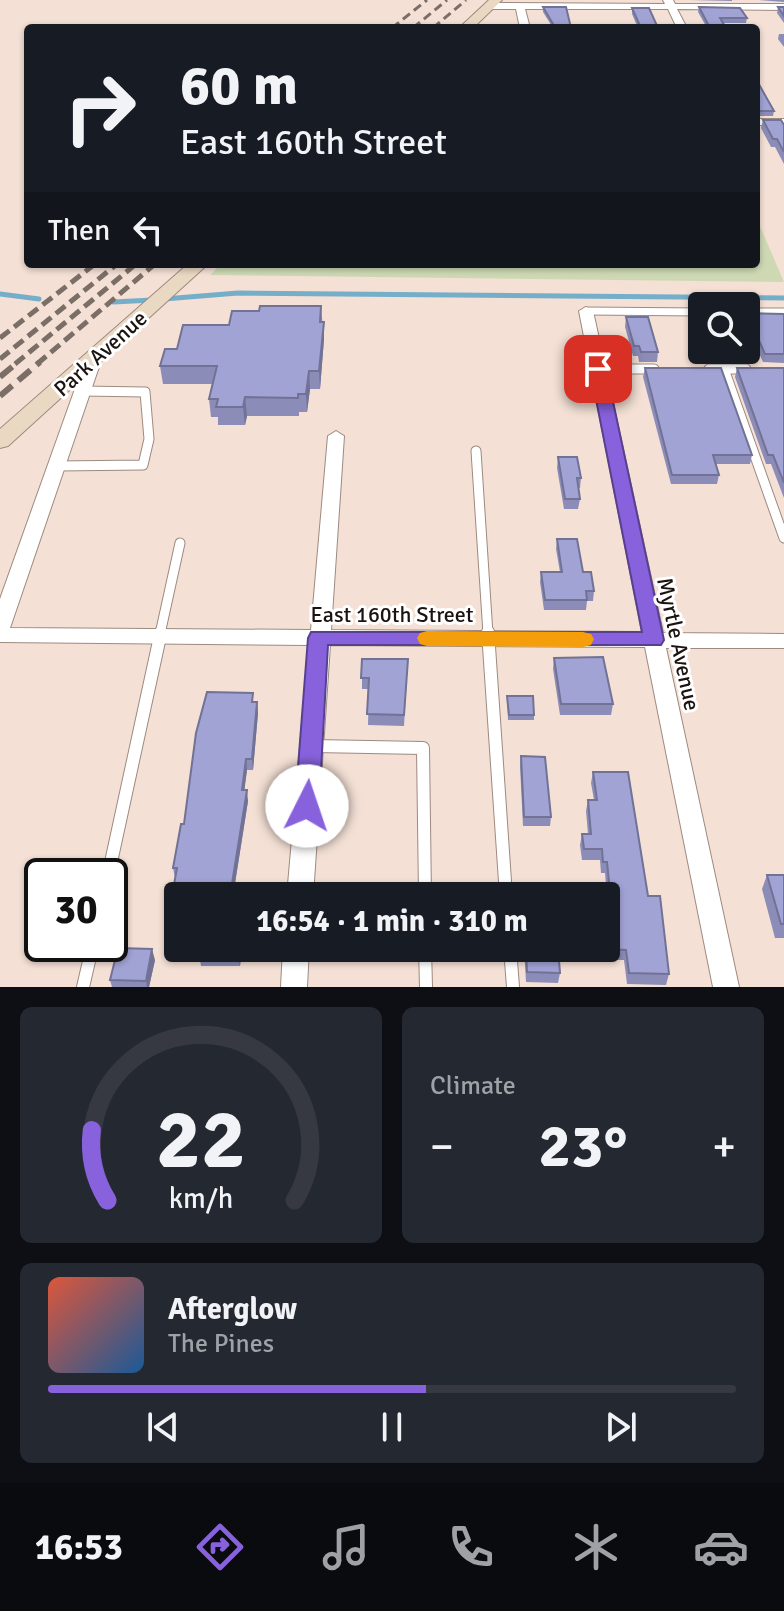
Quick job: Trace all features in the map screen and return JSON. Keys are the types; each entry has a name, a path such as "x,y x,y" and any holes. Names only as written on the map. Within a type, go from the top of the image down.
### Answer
{"street":[{"path":"469,24 493,3 520,6 670,3 784,7"},
{"path":"670,3 680,24"},
{"path":"520,6 524,24"},
{"path":"760,122 784,122"},
{"name":"Park Avenue","path":"0,441 195,268"},
{"name":"Myrtle Avenue","path":"586,311 726,987"},
{"path":"0,628 94,358"},
{"path":"301,882 336,436"},
{"name":"East 160th Street","path":"0,635 784,641"},
{"path":"294,987 295,962"}],"lane":[{"path":"586,311 688,312"},
{"path":"760,312 784,312"},
{"path":"598,369 661,369"},
{"path":"692,369 754,369"},
{"path":"724,369 784,538"},
{"path":"57,466 143,465 149,439 145,392 83,391"},
{"path":"476,451 505,882"},
{"path":"112,858 180,543"},
{"path":"311,746 423,748 425,882"},
{"path":"83,987 89,962"},
{"path":"425,962 426,987"},
{"path":"511,962 513,987"}],"green space":[{"path":"760,226 784,282 210,275 217,268 760,268"}],"building":[{"path":"543,7 566,7 570,24 553,24"},
{"path":"699,7 740,8 747,18 720,18 724,24 708,24"},
{"path":"632,8 649,8 656,24 639,24"},
{"path":"760,86 774,111 760,111"},
{"path":"763,120 781,120 784,125 784,152 777,139 773,139"},
{"path":"260,306 321,306 320,322 324,322 319,371 309,371 306,394 298,394 298,398 245,397 243,407 216,407 218,399 209,399 217,366 160,366 165,349 177,349 183,325 229,325 232,311 259,311"},
{"path":"760,313 784,314 784,354 765,354 760,343"},
{"path":"626,317 648,317 658,352 641,352 639,346 634,346"},
{"path":"645,368 721,368 752,455 713,455 719,475 672,475"},
{"path":"737,368 784,368 784,483 773,455 768,455"},
{"path":"558,457 577,457 581,478 577,478 580,499 565,499"},
{"path":"557,539 577,539 583,572 591,572 594,591 586,591 587,600 545,600 541,572 562,572"},
{"path":"603,657 613,704 561,704 554,658"},
{"path":"362,659 408,659 404,715 367,714 369,678 361,678"},
{"path":"207,692 253,693 252,702 257,702 252,759 246,759 242,790 247,790 232,882 174,882 177,868 173,868 181,824 184,824 196,733"},
{"path":"507,696 533,696 534,715 509,715"},
{"path":"521,756 545,757 551,817 524,817"},
{"path":"593,772 628,772 648,896 660,896 669,974 629,973 626,950 620,950 620,882 609,882 602,849 584,849 582,834 591,834 588,800 597,800"},
{"path":"767,875 784,875 784,924 781,924"},
{"path":"128,948 152,949 146,981 110,980 114,962 128,962"},
{"path":"527,962 559,962 560,973 527,972"}],"waterway":[{"path":"164,299 238,293 784,298"},
{"path":"0,294 39,299"},
{"path":"113,302 153,300"}],"railway":[{"path":"397,24 427,0"},
{"path":"418,24 447,0"},
{"path":"438,24 466,0"},
{"path":"0,338 90,268"},
{"path":"0,359 112,268"},
{"path":"15,364 131,268"},
{"path":"37,364 150,268"},
{"path":"0,377 18,362"},
{"path":"0,396 40,362"}],"slow traffic":[{"path":"427,638 583,639"}],"route":[{"path":"307,806 318,638 654,640 598,369"}]}
